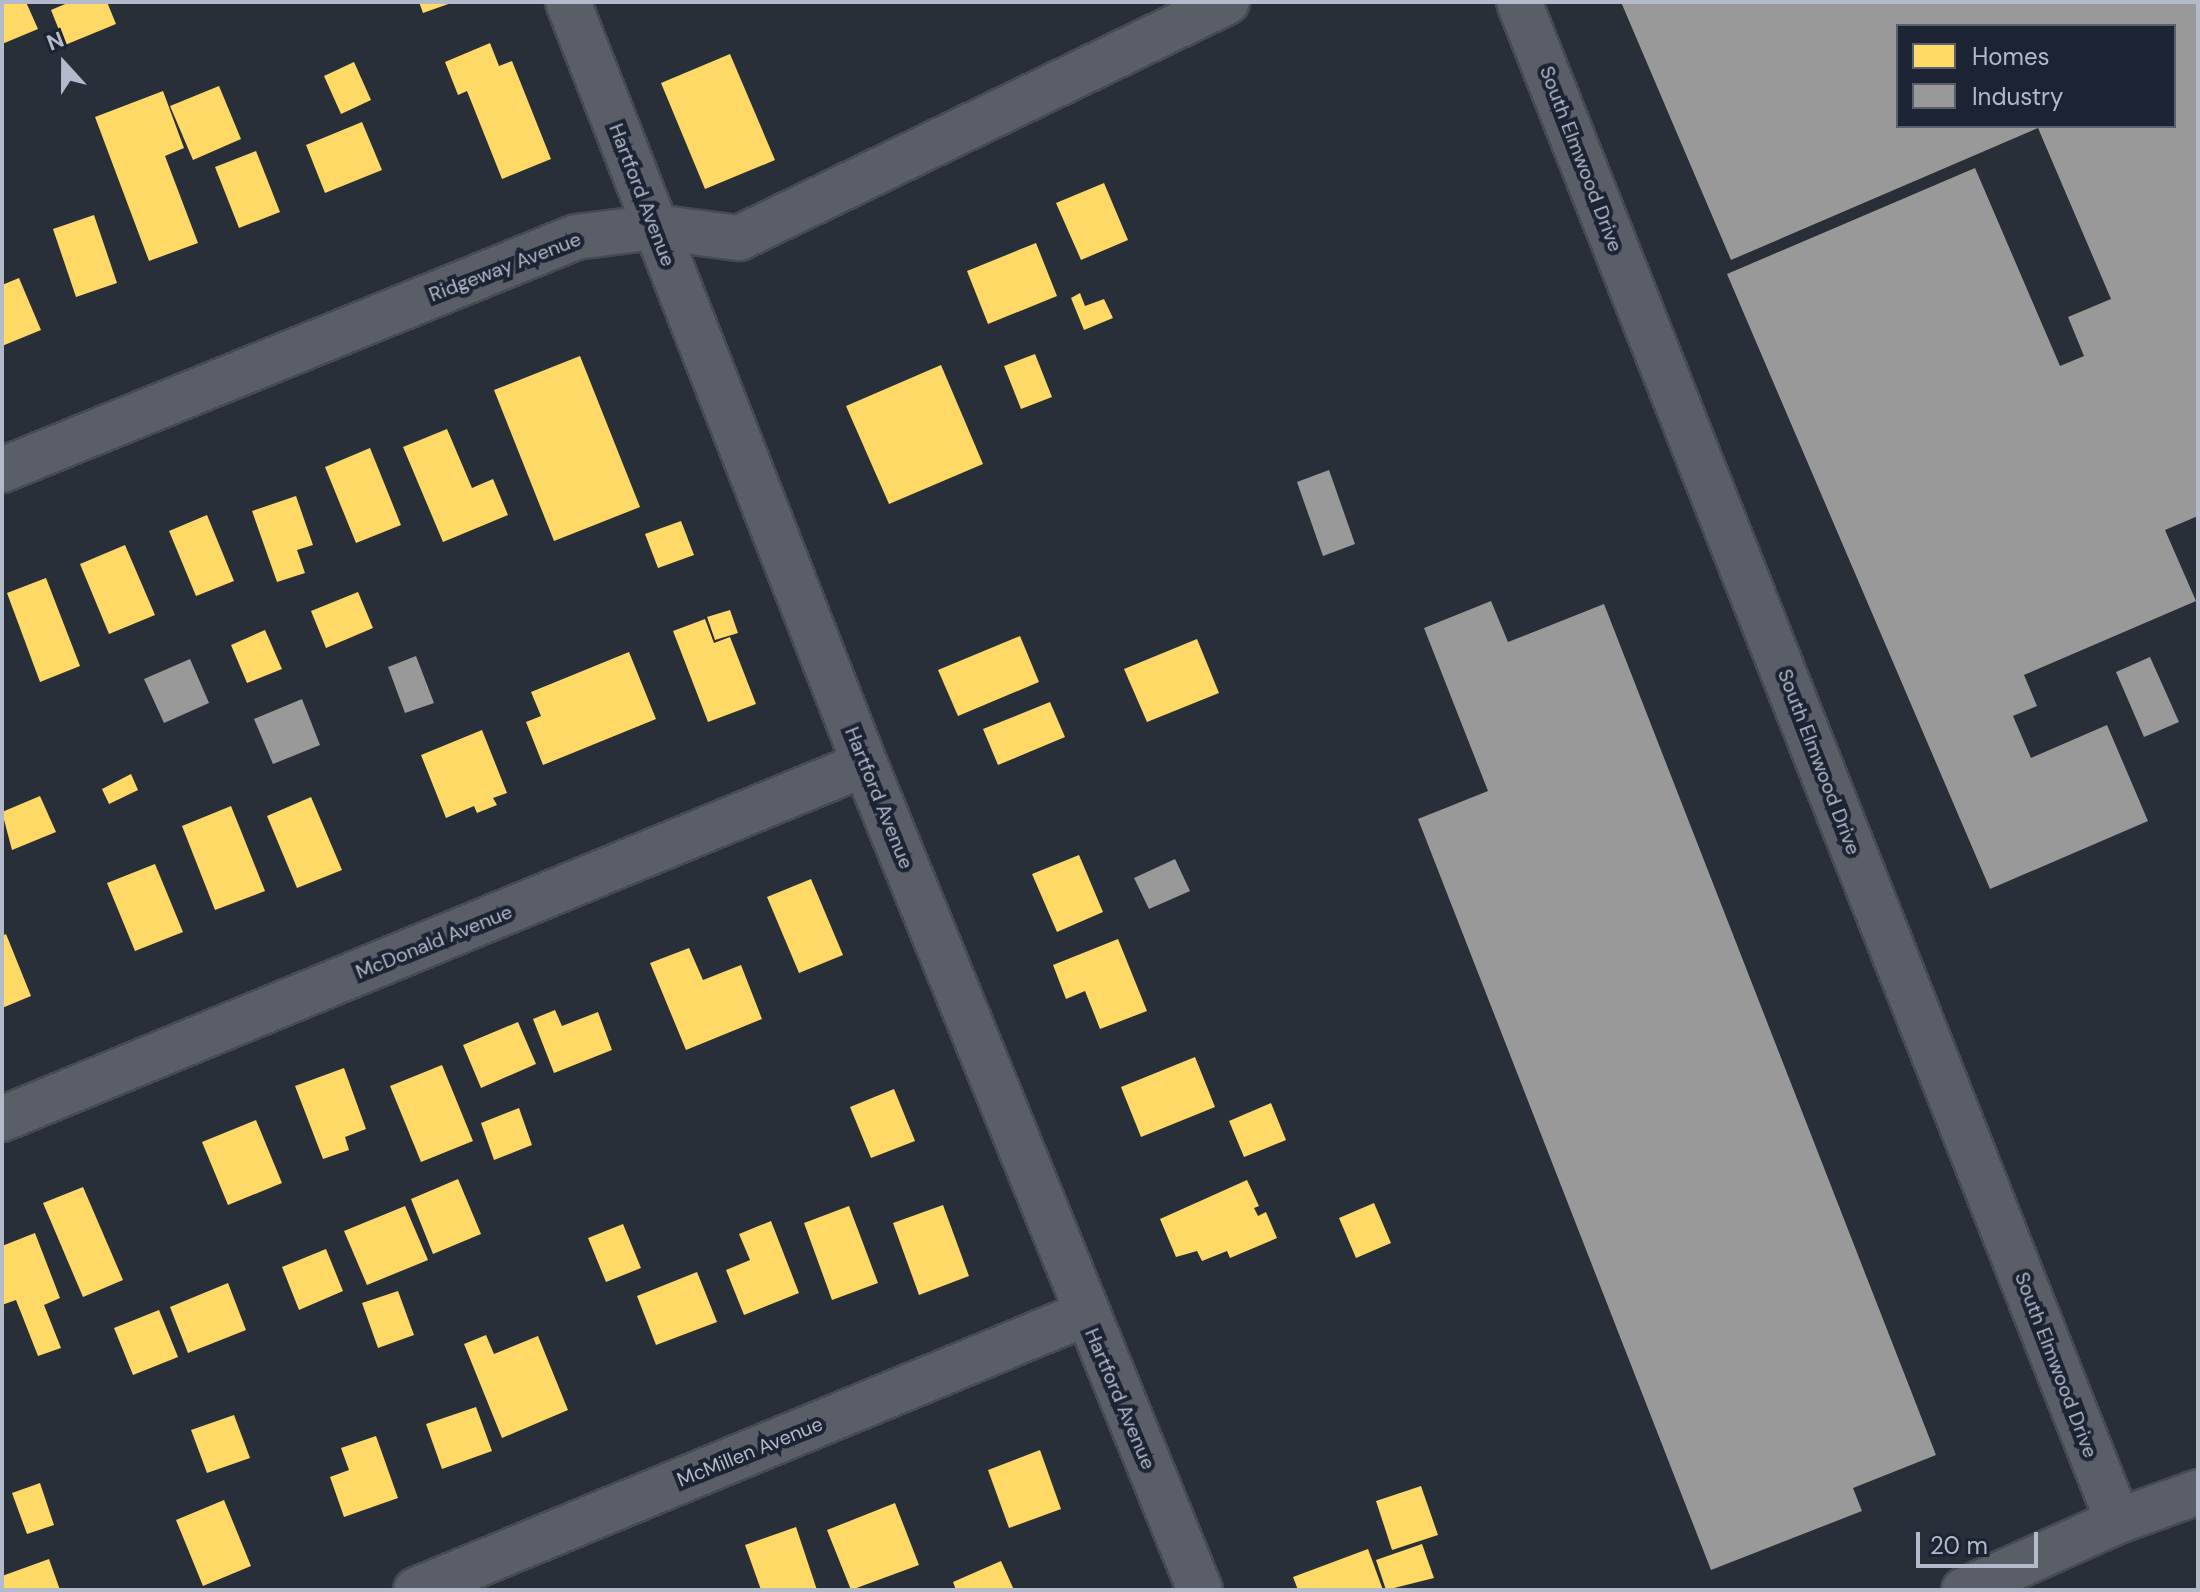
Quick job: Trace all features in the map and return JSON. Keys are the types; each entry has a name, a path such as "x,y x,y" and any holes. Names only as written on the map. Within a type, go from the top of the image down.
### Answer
{"street":[{"name":"Hartford Avenue","path":"568,2 865,764 1085,1314 1200,1590"},
{"name":"Ridgeway Avenue","path":"2,470 576,237 655,227 739,238 1227,2"},
{"name":"South Elmwood Drive","path":"1519,2 2118,1521"},
{"name":"McDonald Avenue","path":"2,1119 865,764"},
{"name":"McMillen Avenue","path":"416,1590 1085,1314"},
{"path":"1964,1590 2118,1521 2198,1492"}],"building: Homes":[{"path":"2,2 26,2 38,29 2,44"},
{"path":"70,2 107,2 116,24 65,45 51,10"},
{"path":"419,2 454,2 423,13"},
{"path":"490,43 499,66 512,61 551,159 502,179 467,91 458,95 445,62"},
{"path":"730,54 775,160 705,189 661,83"},
{"path":"354,62 371,100 341,114 324,76"},
{"path":"219,86 241,139 193,160 170,106"},
{"path":"163,91 184,148 165,156 198,243 149,261 95,117"},
{"path":"362,122 382,170 325,193 306,145"},
{"path":"256,151 280,212 239,228 215,167"},
{"path":"1104,183 1128,240 1081,260 1056,203"},
{"path":"94,215 117,283 76,297 53,229"},
{"path":"1036,243 1057,296 988,324 967,271"},
{"path":"19,278 41,330 2,346 2,285"},
{"path":"1080,293 1085,306 1104,299 1113,318 1084,330 1071,298"},
{"path":"1035,354 1052,397 1021,409 1004,366"},
{"path":"580,356 640,507 554,541 494,390"},
{"path":"941,365 983,464 889,504 846,406"},
{"path":"447,429 472,488 493,479 508,515 443,542 403,447"},
{"path":"370,448 401,525 356,543 325,467"},
{"path":"296,496 313,545 297,550 305,573 277,582 252,511"},
{"path":"207,515 234,581 196,596 169,531"},
{"path":"681,521 694,555 658,568 645,534"},
{"path":"125,545 155,615 109,634 80,564"},
{"path":"46,578 80,666 40,682 7,593"},
{"path":"358,592 373,628 326,648 311,611"},
{"path":"730,610 738,633 715,640 707,617"},
{"path":"705,619 714,643 730,637 756,704 708,722 673,631"},
{"path":"265,630 282,669 247,683 231,645"},
{"path":"1020,636 1039,682 958,716 938,670"},
{"path":"1197,639 1219,693 1147,722 1124,669"},
{"path":"629,652 656,719 543,765 526,722 541,716 531,692"},
{"path":"1050,702 1065,737 998,765 983,729"},
{"path":"482,730 507,793 493,798 497,805 477,813 474,806 446,818 421,755"},
{"path":"131,774 138,790 109,804 102,789"},
{"path":"40,796 56,832 12,850 2,812"},
{"path":"311,797 342,870 297,888 267,816"},
{"path":"231,806 265,891 215,910 182,826"},
{"path":"1079,855 1103,912 1057,932 1032,874"},
{"path":"155,864 183,932 135,951 107,883"},
{"path":"811,879 843,955 799,973 767,897"},
{"path":"6,934 31,996 2,1008 2,936"},
{"path":"1118,939 1147,1011 1100,1029 1085,991 1066,999 1053,965"},
{"path":"689,948 703,980 741,965 762,1019 686,1050 650,963"},
{"path":"555,1010 562,1026 598,1012 612,1050 554,1073 533,1019"},
{"path":"518,1022 536,1064 481,1088 463,1045"},
{"path":"1195,1057 1215,1107 1141,1137 1121,1087"},
{"path":"442,1065 473,1141 421,1162 390,1086"},
{"path":"344,1068 366,1129 345,1137 349,1150 323,1159 295,1086"},
{"path":"894,1089 915,1141 871,1158 850,1107"},
{"path":"1271,1103 1286,1140 1244,1157 1229,1121"},
{"path":"519,1108 532,1145 494,1160 481,1123"},
{"path":"256,1120 282,1183 228,1205 202,1142"},
{"path":"458,1179 481,1234 433,1254 411,1199"},
{"path":"1247,1180 1259,1206 1254,1208 1258,1216 1266,1212 1277,1238 1230,1258 1227,1251 1202,1261 1197,1251 1176,1257 1160,1219"},
{"path":"83,1187 123,1280 83,1297 43,1203"},
{"path":"1374,1203 1391,1243 1356,1258 1339,1218"},
{"path":"943,1205 969,1276 919,1295 893,1223"},
{"path":"405,1206 428,1260 367,1285 344,1231"},
{"path":"849,1206 878,1283 832,1300 804,1223"},
{"path":"771,1221 799,1293 744,1315 726,1270 750,1260 739,1234"},
{"path":"623,1224 641,1268 606,1282 588,1238"},
{"path":"35,1233 60,1298 44,1305 61,1348 38,1356 16,1300 2,1305 2,1246"},
{"path":"326,1249 343,1291 299,1310 282,1267"},
{"path":"697,1272 717,1322 656,1345 637,1296"},
{"path":"228,1283 246,1330 188,1353 170,1307"},
{"path":"398,1291 414,1335 378,1348 362,1303"},
{"path":"159,1310 178,1357 133,1375 114,1328"},
{"path":"486,1335 494,1354 538,1336 568,1410 502,1438 464,1344"},
{"path":"476,1407 492,1451 442,1469 426,1424"},
{"path":"234,1415 250,1458 207,1473 191,1430"},
{"path":"376,1436 398,1498 344,1517 330,1477 349,1470 341,1448"},
{"path":"1040,1450 1061,1509 1009,1528 988,1470"},
{"path":"40,1483 54,1525 27,1534 12,1493"},
{"path":"1421,1486 1438,1535 1392,1550 1376,1501"},
{"path":"224,1500 251,1566 203,1586 176,1520"},
{"path":"895,1503 919,1565 851,1590 827,1530"},
{"path":"796,1527 817,1590 761,1590 745,1545"},
{"path":"1422,1544 1434,1578 1386,1590 1376,1560"},
{"path":"1368,1549 1383,1590 1298,1590 1293,1577"},
{"path":"49,1559 60,1590 2,1590 2,1576"},
{"path":"1001,1561 1014,1590 956,1590 953,1582"}],"building: Industry":[{"path":"1621,2 2198,2 2198,516 2165,530 2196,601 2024,675 2037,706 2013,716 2031,758 2107,725 2148,821 1990,889 1727,274 1975,168 2060,366 2084,356 2068,317 2111,299 2038,128 1731,260"},
{"path":"1329,470 1355,544 1323,556 1297,482"},
{"path":"1491,601 1508,642 1604,604 1936,1455 1853,1488 1862,1511 1711,1570 1418,819 1488,791 1424,628"},
{"path":"416,656 434,703 405,713 388,667"},
{"path":"2150,657 2179,722 2144,737 2116,672"},
{"path":"190,659 209,703 164,723 144,679"},
{"path":"302,699 320,745 273,764 254,719"},
{"path":"1175,859 1190,891 1149,909 1134,878"}]}
